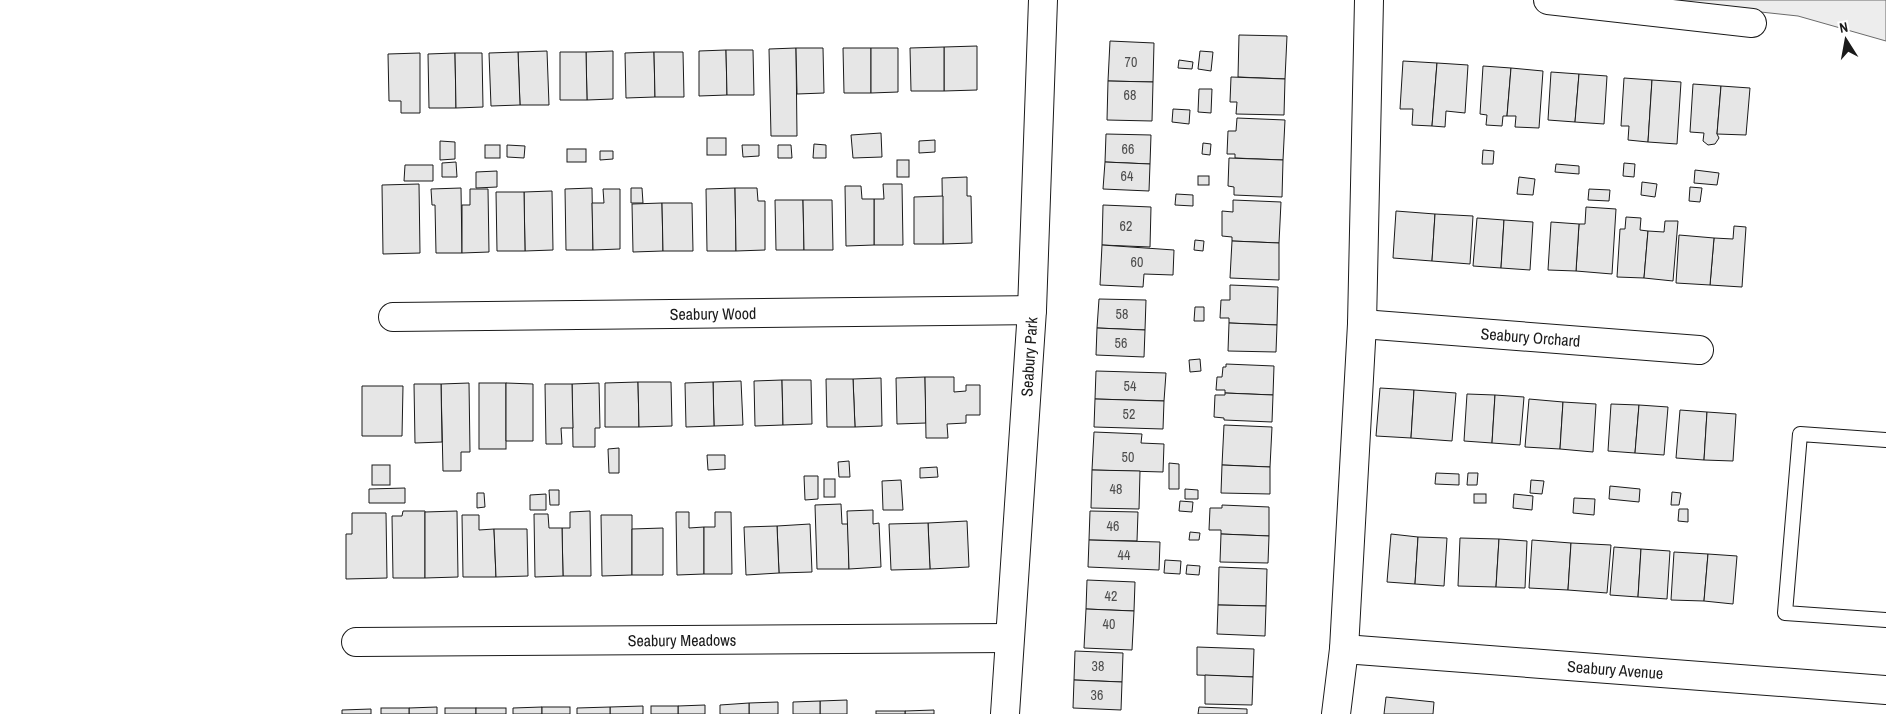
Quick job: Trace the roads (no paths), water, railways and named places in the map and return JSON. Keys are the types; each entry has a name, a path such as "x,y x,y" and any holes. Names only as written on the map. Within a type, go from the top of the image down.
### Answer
{"street":[{"name":"Seabury Park","path":"1005,714 1032,310 1043,0"},
{"path":"1336,714 1344,649 1362,324 1369,0"},
{"path":"1548,0 1752,23"},
{"name":"Seabury Wood","path":"393,317 1032,310"},
{"name":"Seabury Orchard","path":"1362,324 1699,350"},
{"name":"Seabury Meadows","path":"356,642 1009,638"},
{"name":"Seabury Avenue","path":"1344,649 1886,690"}],"lane":[{"path":"1886,440 1800,434 1785,613 1886,620"}]}
